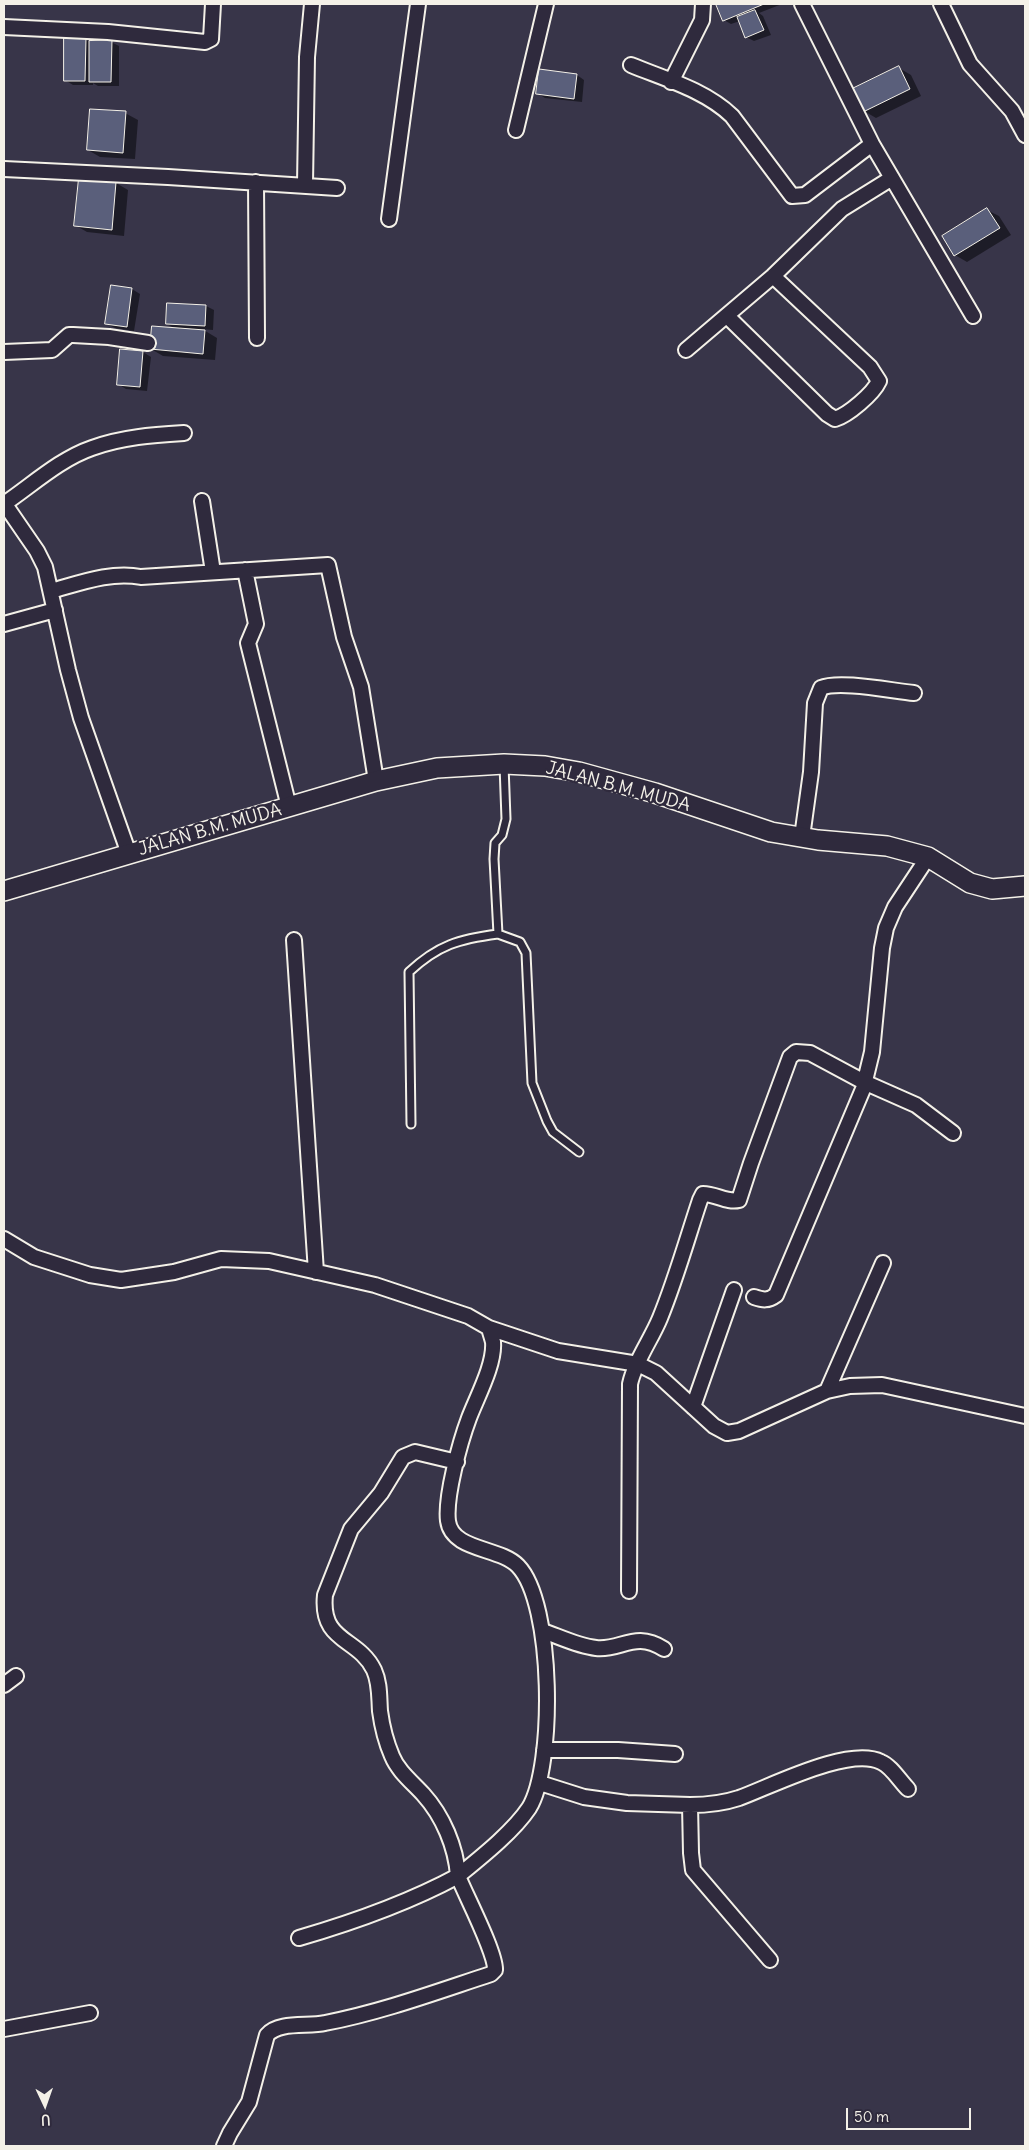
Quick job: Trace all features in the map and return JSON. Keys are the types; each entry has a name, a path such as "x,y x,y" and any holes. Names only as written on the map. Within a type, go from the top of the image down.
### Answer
{"street":[{"path":"4,27 108,32 205,42 211,39 213,4"},
{"path":"305,184 307,57 312,4"},
{"path":"389,219 418,4"},
{"path":"516,130 546,4"},
{"path":"671,82 702,20 703,4"},
{"path":"802,4 872,144 973,316"},
{"path":"941,4 970,64 1012,111 1025,135"},
{"path":"631,65 708,97 722,106 732,116 792,196 805,195 872,144"},
{"path":"4,170 305,184 337,188"},
{"path":"686,350 773,276 842,209 892,178"},
{"path":"256,182 257,338"},
{"path":"727,316 827,414 835,419 843,416 876,388 879,381 870,367 773,276"},
{"path":"4,352 52,350 69,335 109,337 148,343"},
{"path":"129,854 81,718 68,670 45,567 37,551 4,504 64,462 91,448 134,437 184,432"},
{"path":"202,501 213,572"},
{"path":"51,591 126,574 141,578 327,564 330,567 344,637 361,687 376,781"},
{"path":"245,570 256,624 248,643 289,807"},
{"path":"4,624 55,610"},
{"path":"802,837 811,772 815,703 821,688 828,685 842,685 914,693"},
{"name":"JALAN B.M. MUDA","path":"4,891 376,781 437,768 504,764 545,766 579,772 655,793 771,832 887,846 928,857 970,883 992,889 1025,886"},
{"path":"754,1297 770,1300 776,1294 864,1082 872,1052 882,948 886,928 895,907 928,857"},
{"path":"294,940 316,1272"},
{"path":"629,1591 630,1384 632,1374 651,1340 666,1302 703,1194 711,1194 733,1202 739,1200 790,1057 796,1052 810,1053 864,1082 916,1105 953,1134"},
{"path":"4,1239 34,1257 90,1275 121,1280 174,1272 221,1259 269,1262 375,1285 468,1316 489,1328 558,1351 638,1364 656,1373 714,1426 727,1433 739,1431 827,1391 850,1386 882,1385 1025,1416"},
{"path":"827,1391 883,1263"},
{"path":"693,1407 734,1290"},
{"path":"299,1938 356,1921 437,1888 458,1876 504,1837 529,1808 540,1783 544,1750 547,1673 543,1631 529,1583 518,1566 504,1557 461,1541 454,1536 448,1520 449,1497 467,1423 489,1364 493,1343 489,1328"},
{"path":"224,2146 249,2102 267,2035 271,2030 280,2027 319,2024 367,2015 491,1974 495,1970 496,1964 490,1948 458,1876 453,1846 434,1808 398,1767 392,1757 382,1722 379,1688 374,1670 362,1654 332,1629 326,1618 324,1603 325,1595 351,1529 381,1493 403,1457 415,1452 457,1462"},
{"path":"543,1631 580,1645 596,1648 642,1641 657,1644 664,1648"},
{"path":"4,1685 16,1676"},
{"path":"544,1750 618,1750 675,1754"},
{"path":"540,1783 584,1797 618,1802 708,1805 738,1798 844,1759 864,1757 882,1762 908,1789"},
{"path":"690,1805 693,1870 770,1960"},
{"path":"4,2029 90,2013"}],"lane":[{"path":"498,934 494,858 495,844 502,835 506,819 504,764"},
{"path":"411,1124 409,972 424,957 448,944 498,934 520,942 526,953 532,1083 547,1121 554,1132 578,1152"}],"building":[{"path":"716,4 764,4 723,21"},
{"path":"755,10 764,30 745,38 737,17"},
{"path":"64,38 86,38 85,81 64,81"},
{"path":"112,40 111,82 89,82 89,41"},
{"path":"899,66 910,89 863,112 852,89"},
{"path":"539,69 577,74 574,99 536,94"},
{"path":"90,109 126,111 123,153 87,150"},
{"path":"79,178 116,182 112,230 74,226"},
{"path":"987,208 1000,228 954,256 942,236"},
{"path":"111,285 132,288 127,327 105,324"},
{"path":"167,303 206,305 205,326 166,324"},
{"path":"152,326 205,330 203,354 150,349"},
{"path":"120,349 143,351 140,387 117,385"}]}
